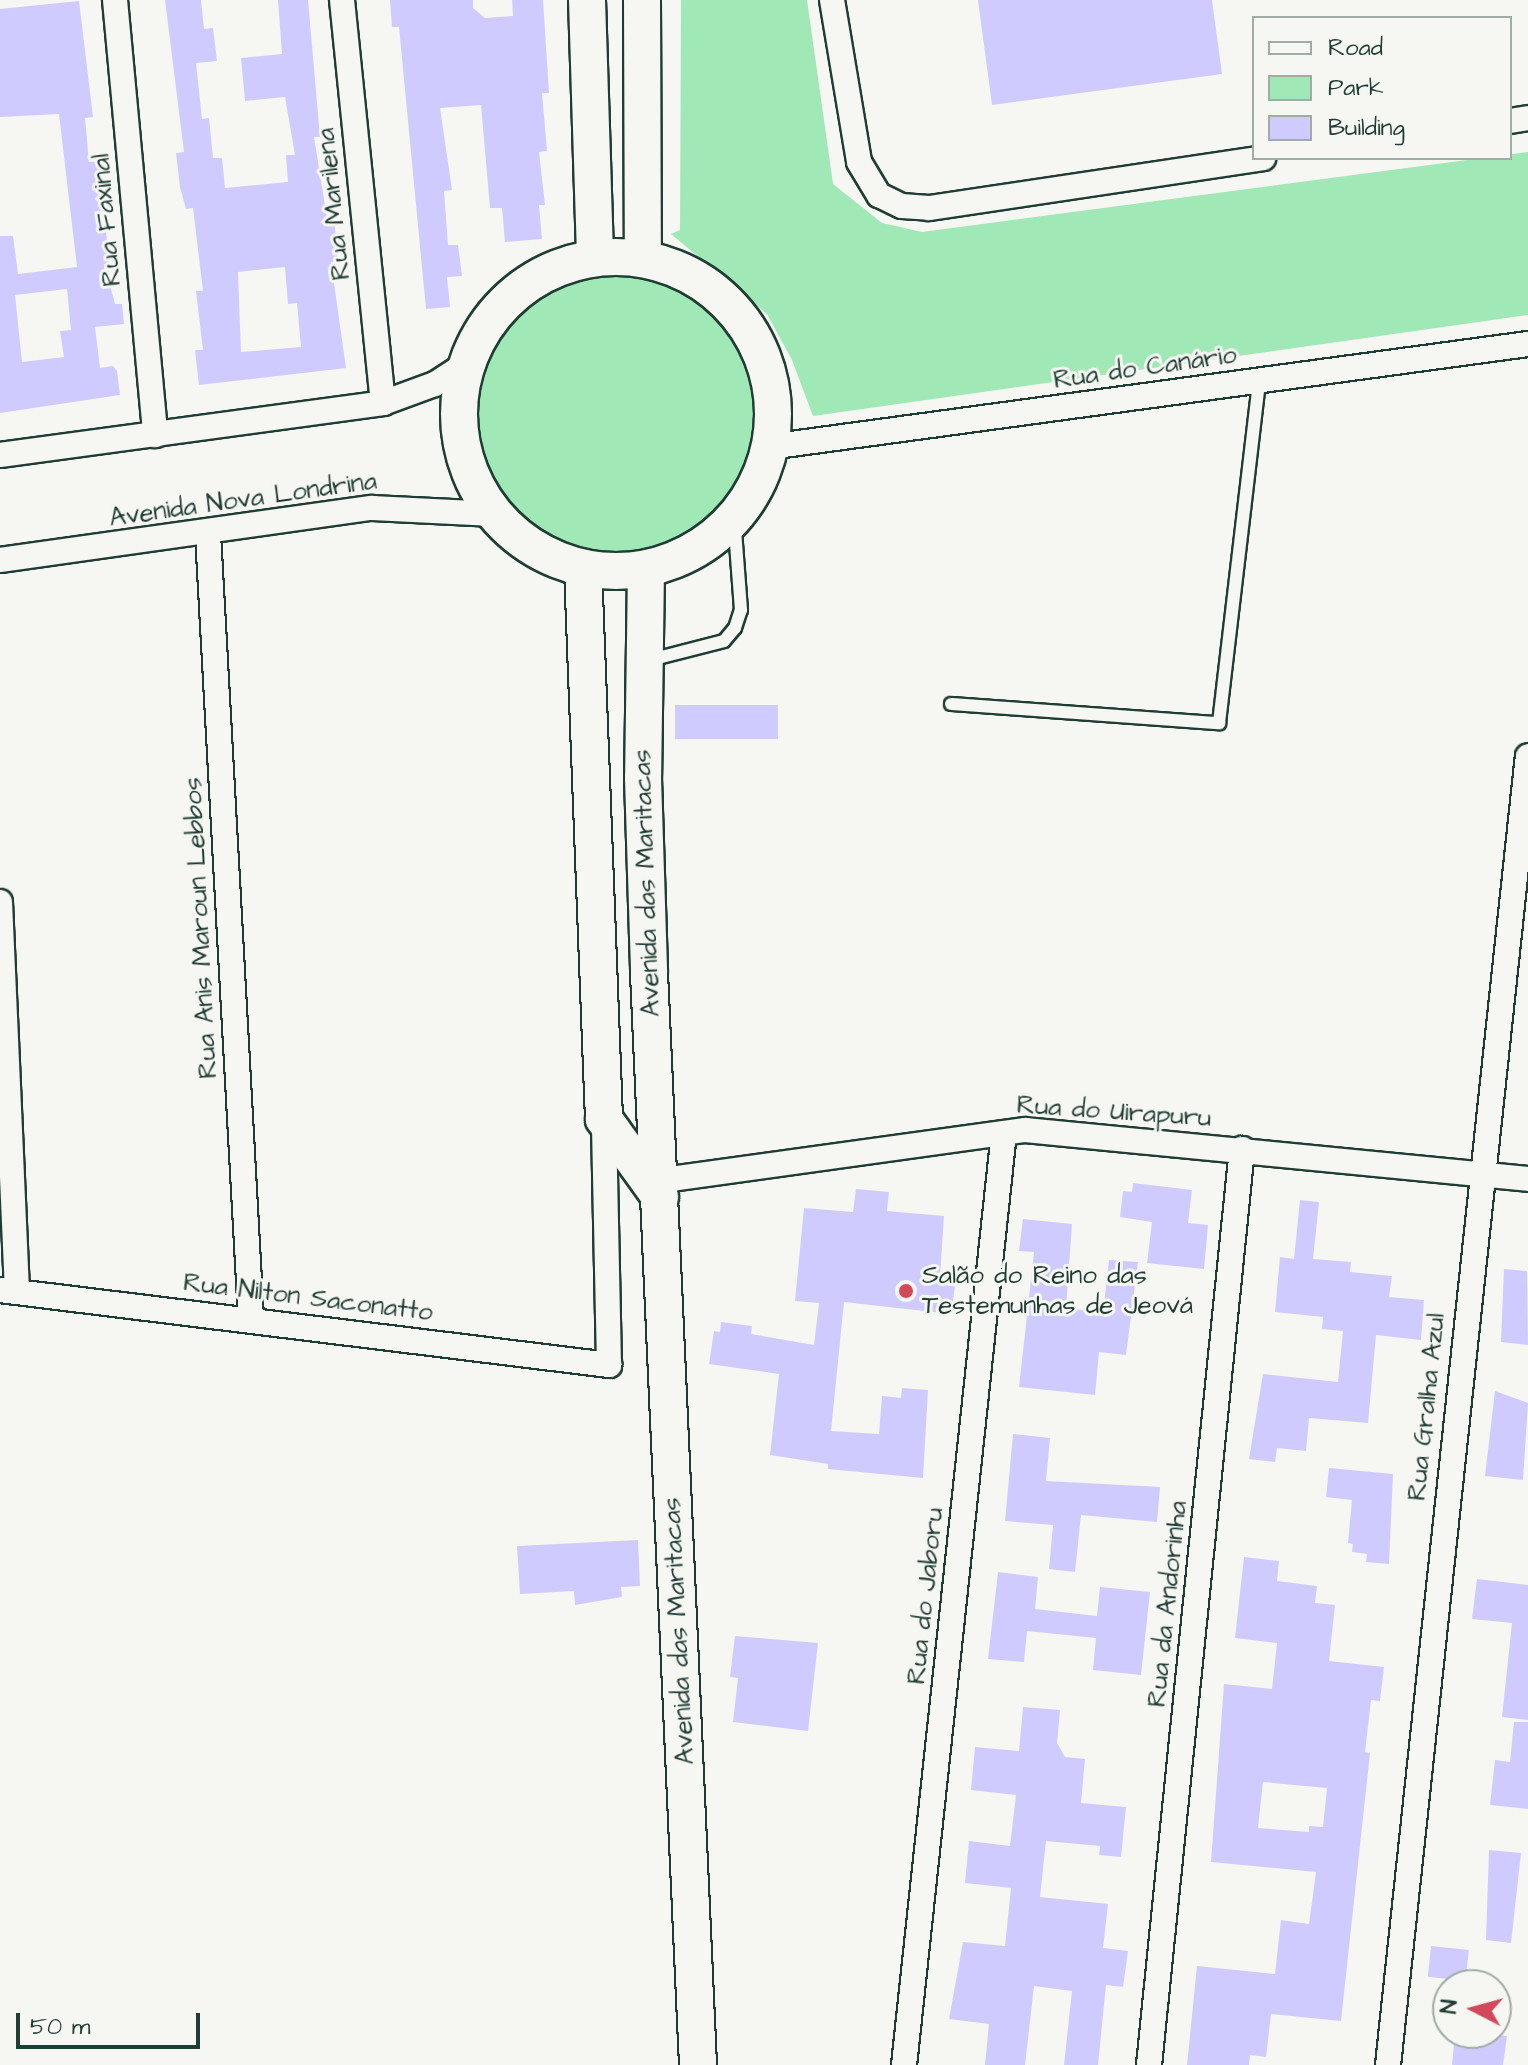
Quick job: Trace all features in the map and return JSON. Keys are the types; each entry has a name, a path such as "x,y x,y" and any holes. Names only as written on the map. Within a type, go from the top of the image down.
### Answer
{"street":[{"name":"Rua Faxinal","path":"115,0 155,435"},
{"name":"Rua Marilena","path":"342,0 383,403"},
{"path":"587,0 595,258"},
{"path":"642,0 643,258"},
{"path":"832,0 859,162 879,195 902,206 929,208 1252,160"},
{"path":"595,258 643,258 678,269 735,311 755,341 768,375 769,447 762,472 734,517 694,550 646,569 583,568 521,540 494,514 473,480 461,442 459,402 467,363 507,299 538,277 595,258"},
{"name":"Rua do Canário","path":"769,447 1528,344"},
{"path":"0,455 383,403 435,384 467,363"},
{"name":"Avenida Nova Londrina","path":"0,560 208,534 372,508 494,514"},
{"name":"Rua Anis Maroun Lebbos","path":"208,534 251,1319"},
{"name":"Avenida das Maritacas","path":"583,568 604,1119 609,1365"},
{"name":"Avenida das Maritacas","path":"646,569 644,800 656,1187 698,2065"},
{"name":"Rua Gralha Azul","path":"1388,2065 1479,1173 1528,756"},
{"path":"593,803 644,800"},
{"path":"0,902 8,1291"},
{"path":"604,1119 656,1187"},
{"name":"Rua do Uirapuru","path":"656,1187 1025,1130 1528,1179"},
{"name":"Rua do Jaboru","path":"904,2065 1004,1133"},
{"name":"Rua da Andorinha","path":"1149,2065 1242,1149"},
{"name":"Rua Nilton Saconatto","path":"8,1291 609,1365"}],"lane":[{"path":"951,704 1219,723 1259,381"},
{"path":"643,662 724,641 735,628 741,610 734,517"}],"green space":[{"path":"681,0 807,0 833,184 882,223 922,232 1467,160 1512,160 1512,154 1528,152 1528,315 813,416 792,360 767,314 671,234 680,230"},
{"path":"627,268 668,278 714,309 745,355 753,382 753,438 745,465 714,511 668,542 641,550 599,552 558,542 512,511 481,465 473,438 471,396 481,355 512,309 558,278 585,270"}],"building":[{"path":"165,0 201,0 204,29 213,28 217,61 196,63 202,119 209,118 213,158 222,158 225,188 288,182 286,155 295,155 285,97 245,101 241,58 282,54 278,0 308,0 320,137 314,137 327,218 334,218 338,261 331,262 346,368 199,385 195,350 203,350 196,291 203,291 193,208 186,209 180,187 176,153 184,152","holes":["285,267 288,304 297,303 301,347 241,352 238,272"]},
{"path":"390,0 473,0 473,8 485,18 513,16 512,0 543,0 549,93 542,93 547,151 539,152 545,205 539,205 542,239 505,242 502,208 490,208 481,105 440,108 452,190 444,191 448,245 458,245 462,276 447,277 450,307 426,309 399,27 392,27"},
{"path":"978,0 1212,0 1222,74 992,105"},
{"path":"79,1 93,117 85,118 89,162 101,161 110,285 115,304 122,304 124,324 95,327 100,368 113,366 117,371 120,395 0,413 0,236 13,236 18,274 77,267 59,114 0,117 0,9","holes":["67,289 71,330 60,331 64,357 22,362 15,295"]},
{"path":"675,705 778,705 778,739 675,739"},
{"path":"1133,1183 1192,1190 1188,1223 1208,1225 1204,1269 1147,1263 1152,1222 1120,1217 1123,1191 1132,1192"},
{"path":"856,1189 889,1192 887,1211 944,1216 940,1277 956,1279 951,1314 844,1302 831,1431 879,1434 882,1396 901,1398 902,1388 928,1390 923,1478 828,1469 828,1464 770,1455 779,1374 709,1364 714,1331 720,1332 721,1322 752,1326 751,1334 814,1345 819,1303 795,1301 804,1208 853,1212"},
{"path":"1300,1200 1319,1202 1313,1259 1351,1262 1350,1272 1392,1276 1389,1297 1424,1300 1421,1340 1376,1335 1368,1423 1309,1418 1306,1451 1277,1448 1275,1462 1249,1459 1263,1374 1338,1382 1343,1331 1322,1329 1323,1317 1275,1312 1280,1257 1294,1259"},
{"path":"1023,1219 1072,1224 1066,1308 1103,1313 1109,1260 1138,1262 1126,1355 1099,1352 1095,1395 1019,1387 1034,1252 1019,1251"},
{"path":"1504,1269 1527,1271 1528,1345 1501,1342"},
{"path":"1495,1391 1528,1403 1523,1480 1485,1476"},
{"path":"1013,1434 1050,1438 1046,1481 1160,1487 1157,1522 1081,1515 1075,1572 1049,1569 1053,1525 1005,1521"},
{"path":"1329,1468 1393,1474 1389,1564 1366,1562 1367,1554 1352,1552 1353,1544 1348,1543 1352,1500 1326,1497"},
{"path":"638,1540 640,1586 621,1587 622,1597 575,1605 574,1591 520,1594 517,1546"},
{"path":"1244,1557 1279,1561 1277,1581 1317,1586 1315,1603 1335,1605 1329,1661 1384,1667 1380,1701 1371,1700 1365,1752 1370,1753 1341,2021 1271,2014 1266,2057 1250,2055 1249,2065 1187,2065 1197,1966 1275,1974 1281,1920 1309,1924 1316,1872 1211,1862 1224,1684 1272,1689 1277,1643 1235,1638","holes":["1263,1782 1327,1788 1323,1827 1309,1826 1309,1832 1258,1828"]},
{"path":"998,1572 1038,1577 1035,1609 1097,1616 1100,1587 1150,1592 1141,1675 1093,1670 1096,1638 1027,1631 1024,1662 988,1659"},
{"path":"1477,1579 1528,1585 1528,1720 1502,1717 1512,1623 1472,1619"},
{"path":"735,1636 818,1643 808,1731 733,1722 738,1678 730,1677"},
{"path":"1023,1707 1060,1710 1057,1743 1065,1757 1085,1759 1081,1803 1126,1807 1121,1857 1099,1855 1100,1846 1046,1841 1040,1897 1108,1904 1103,1948 1128,1951 1123,1987 1106,1985 1098,2065 1064,2065 1072,1991 1034,1986 1025,2065 985,2065 989,2024 949,2019 963,1942 1005,1946 1011,1888 965,1883 969,1841 1010,1846 1016,1795 971,1790 975,1747 1019,1751"},
{"path":"1514,1722 1528,1722 1528,1809 1490,1805 1495,1760 1510,1762"},
{"path":"1489,1850 1521,1853 1511,1943 1486,1940"},
{"path":"1431,1946 1469,1950 1467,1969 1432,1969 1432,1977 1428,1977"},
{"path":"1454,2049 1505,2049 1503,2065 1452,2065"}],"place":[{"name":"Salão do Reino das Testemunhas de Jeová","path":"906,1291"}]}
